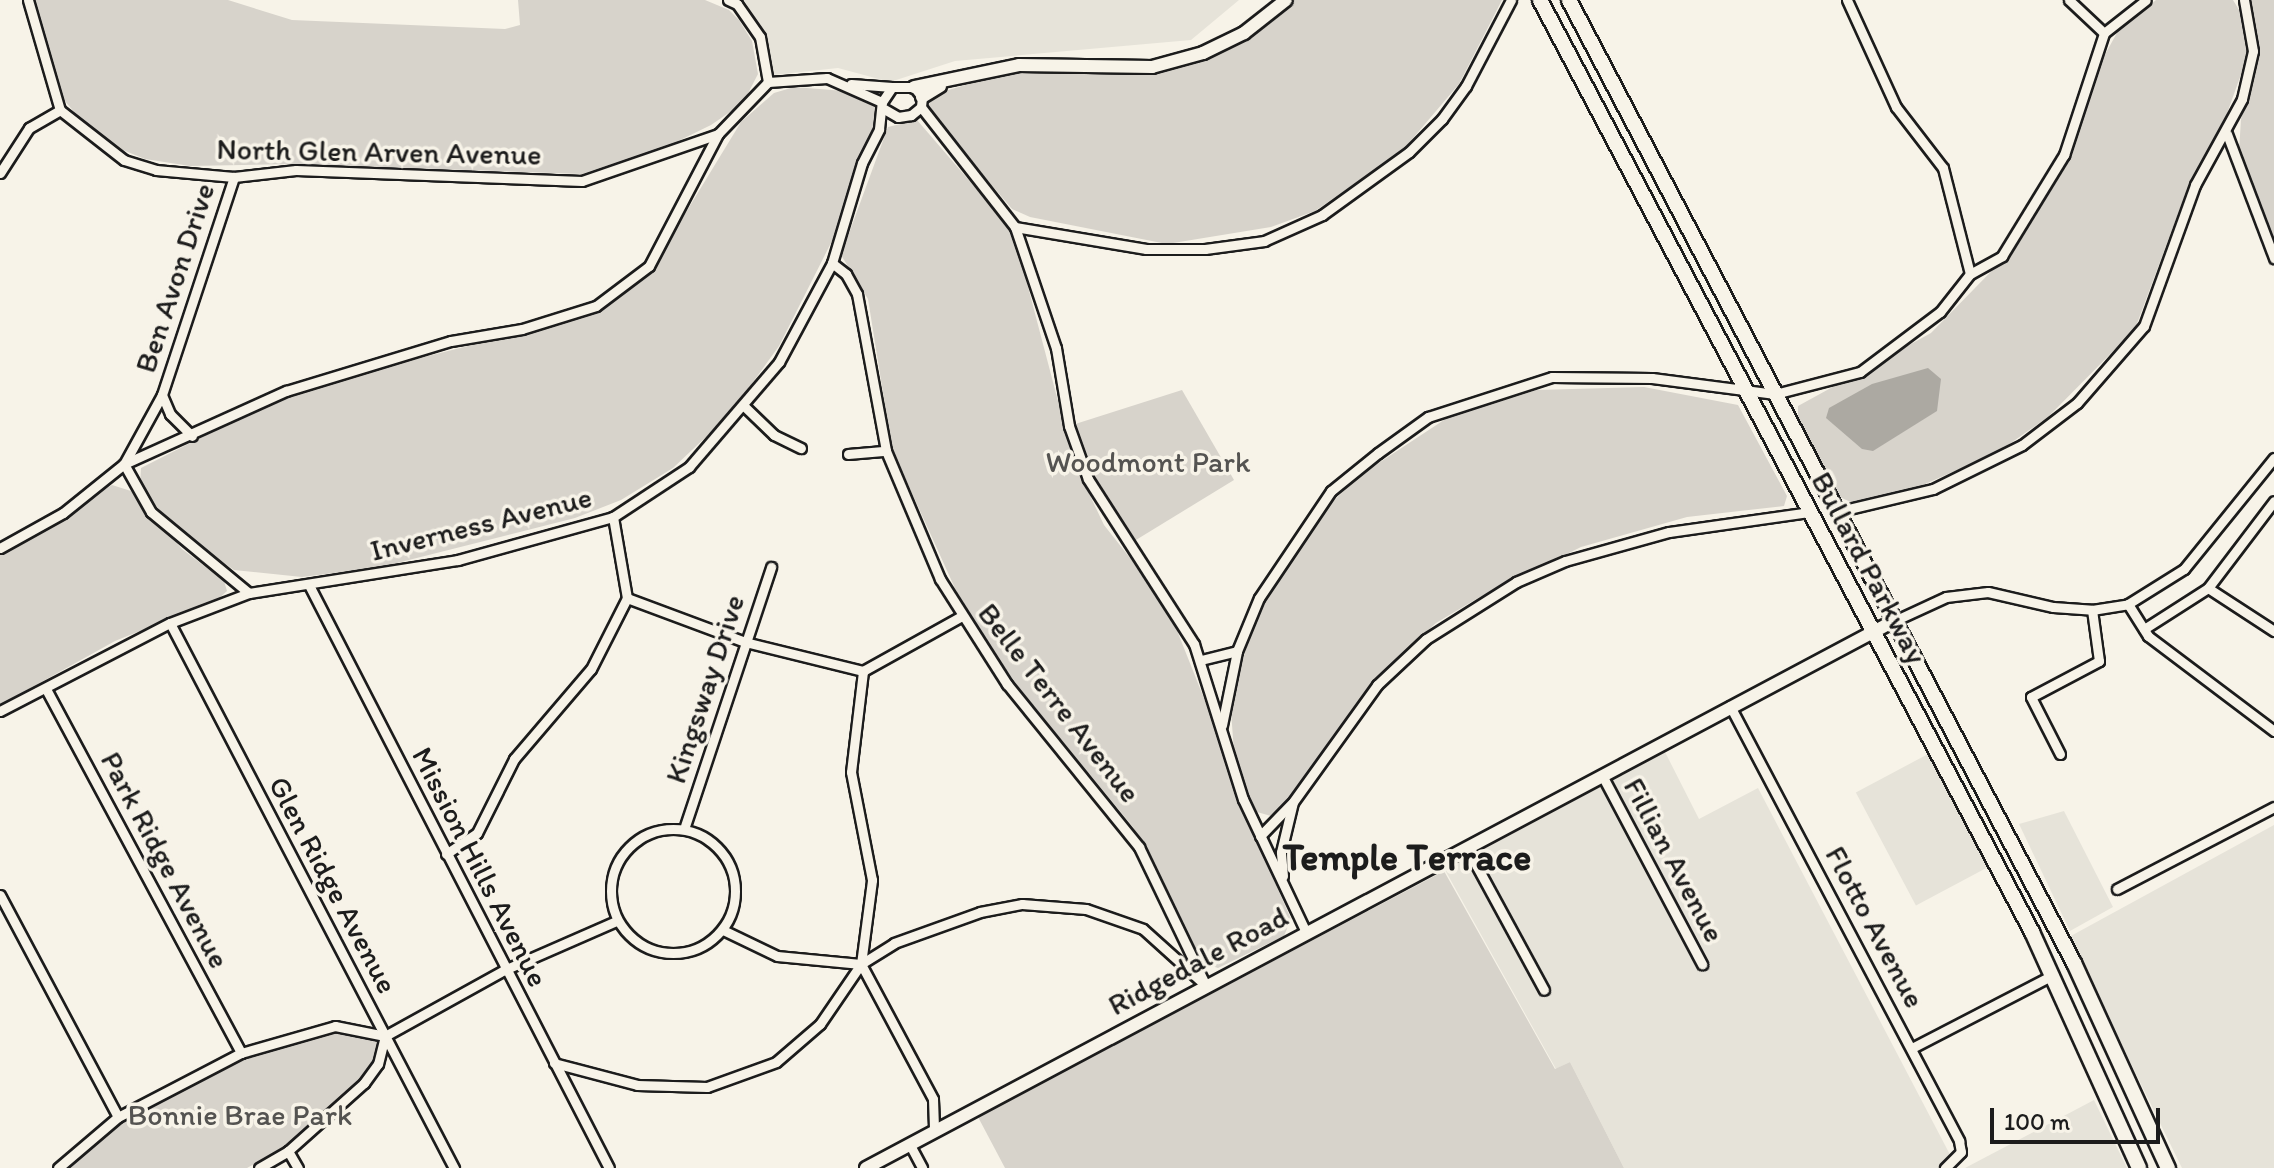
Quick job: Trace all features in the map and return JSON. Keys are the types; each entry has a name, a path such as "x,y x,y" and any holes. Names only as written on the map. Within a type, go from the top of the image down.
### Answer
{"main road":[{"name":"Bullard Parkway","path":"1540,0 2053,975 2139,1168"},
{"name":"Bullard Parkway","path":"1569,0 2074,963 2168,1168"}],"street":[{"path":"0,173 29,128 60,110 28,0"},
{"path":"728,0 737,4 760,37 768,82 827,78 847,84 892,87 919,97 936,130 997,198 1015,227 1056,348 1069,426 1088,479 1201,660 1243,799 1306,932"},
{"path":"911,115 919,97 946,82 1019,65 1152,67 1203,53 1244,33 1286,0"},
{"path":"1015,227 1146,249 1205,249 1264,241 1307,222 1409,152 1442,119 1466,86 1511,0"},
{"path":"1847,0 1896,107 1943,168 1970,274"},
{"path":"2069,0 2104,33"},
{"path":"1222,725 1237,651 1259,598 1331,491 1428,417 1552,377 1652,378 1775,394 1860,372 1940,312 1970,274 2002,256 2064,155 2091,60 2104,33 2146,0"},
{"path":"1836,512 1933,489 2022,445 2077,403 2144,326 2195,185 2227,134 2242,99 2253,51 2244,0"},
{"name":"North Glen Arven Avenue","path":"60,110 124,160 156,170 234,177 296,170 582,181 718,134 768,82"},
{"path":"847,84 898,117"},
{"name":"Inverness Avenue","path":"0,711 170,623 249,593 310,587 458,560 613,517 689,467 745,407 779,362 832,263 862,163 879,129 883,105 892,87"},
{"path":"879,129 898,117 911,115 936,130"},
{"path":"0,548 63,513 124,464 192,436 286,391 380,361 522,329 596,306 649,266 718,134"},
{"path":"2227,134 2274,258"},
{"name":"Ben Avon Drive","path":"124,464 162,395 234,177"},
{"name":"Belle Terre Avenue","path":"832,263 846,274 857,294 886,451 960,617 1007,684 1139,847 1206,986"},
{"name":"Ben Avon Drive","path":"162,395 170,414 192,436"},
{"path":"745,407 774,435 801,448"},
{"path":"848,454 886,451"},
{"path":"1894,621 1946,597 1988,592 2092,610 2128,604 2184,569 2274,458"},
{"path":"124,464 151,512 249,593"},
{"path":"2144,629 2208,588 2274,501"},
{"path":"1260,836 1293,802 1377,685 1426,639 1516,582 1565,561 1669,532 1809,512"},
{"path":"446,854 477,833 514,759 591,669 627,598 613,517"},
{"name":"Kingsway Drive","path":"685,826 771,567"},
{"name":"Mission Hills Avenue","path":"310,587 504,970 609,1168"},
{"path":"2208,588 2274,631"},
{"path":"627,598 745,642 863,671 960,617"},
{"path":"2128,604 2144,629 2274,731"},
{"path":"2060,754 2031,697 2099,661 2092,610"},
{"name":"Ridgedale Road","path":"866,1168 1894,621"},
{"name":"Glen Ridge Avenue","path":"170,623 454,1168"},
{"path":"1201,660 1237,651"},
{"path":"863,671 851,772 872,880 861,964 933,1099 934,1130"},
{"name":"Park Ridge Avenue","path":"46,689 241,1053"},
{"name":"Flotto Avenue","path":"1730,706 1959,1141 1961,1152 1945,1168"},
{"name":"Fillian Avenue","path":"1603,777 1702,964"},
{"path":"1283,884 1281,852 1293,802"},
{"path":"2117,889 2274,807"},
{"path":"685,826 727,856 735,886 723,930 683,953 663,952 638,945 616,921 611,888 617,862 656,832 685,826"},
{"path":"1468,850 1544,990"},
{"path":"0,895 118,1117"},
{"path":"554,1063 637,1085 707,1087 776,1062 820,1024 861,964 894,943 1022,904 1086,909 1143,929 1206,986"},
{"path":"58,1168 118,1117 241,1053 335,1026 385,1036 504,970 616,921"},
{"path":"723,930 777,956 861,964"},
{"path":"1912,1048 2053,975"},
{"path":"259,1168 288,1151 364,1083 378,1064 385,1036"},
{"path":"910,1145 922,1168"},
{"path":"288,1151 298,1168"}],"shaded area":[{"path":"744,0 1239,0 1191,40 955,61 890,82 838,68 773,75 766,36"},
{"path":"1928,368 1941,379 1937,411 1873,451 1862,449 1826,418 1829,408 1872,384"},
{"path":"1665,752 1699,819 1758,788 1957,1168 1624,1168 1570,1062 1556,1069 1445,870"},
{"path":"1930,753 1990,866 1916,905 1856,792"},
{"path":"2064,811 2113,907 2070,931 2019,824"},
{"path":"2274,825 2274,1168 2182,1168 2069,937"},
{"path":"2094,1100 2127,1168 1965,1168"}],"green space":[{"path":"35,0 228,0 292,20 505,29 520,25 518,0 705,0 729,10 739,20 752,41 758,74 743,103 711,125 670,145 582,174 291,164 190,166 145,159 113,146 81,120 64,100"},
{"path":"1294,0 1502,0 1459,84 1402,151 1315,211 1271,227 1167,244 1030,217 1012,209 928,110 931,95 1014,71 1141,73 1202,61 1247,40"},
{"path":"2156,0 2233,0 2247,23 2248,55 2221,130 2189,184 2135,329 2048,417 1998,452 1916,488 1850,502 1838,496 1798,417 1798,406 1931,333 2018,244 2072,152 2097,69 2118,31"},
{"path":"2248,0 2274,0 2274,246 2239,151 2241,119 2257,66"},
{"path":"794,87 857,92 873,99 880,110 837,231 779,346 730,414 673,468 621,500 575,518 381,567 302,577 234,570 177,531 140,486 141,468 265,405 384,367 580,318 617,297 652,268 741,122 774,93"},
{"path":"917,120 1004,221 1017,245 1074,462 1104,525 1149,582 1176,628 1217,731 1233,787 1291,919 1284,936 1218,968 1203,963 1133,827 1020,689 968,617 892,449 868,299 841,255 888,127"},
{"path":"1644,387 1738,405 1787,496 1784,506 1687,517 1581,547 1478,598 1436,623 1373,680 1285,803 1271,816 1257,812 1235,765 1230,698 1260,607 1313,521 1359,476 1447,418 1536,390"},
{"name":"Woodmont Park","path":"1182,390 1234,480 1131,543 1105,513 1069,426"},
{"path":"112,485 131,491 182,549 224,581 227,591 217,600 115,641 0,705 0,554"},
{"path":"1444,871 1555,1069 1570,1062 1624,1168 1005,1168 978,1117"},
{"name":"Bonnie Brae Park","path":"335,1031 374,1037 379,1042 375,1060 362,1079 286,1146 247,1168 66,1168 121,1122 242,1060"}],"district":[{"name":"Temple Terrace","path":"1407,858"}]}
